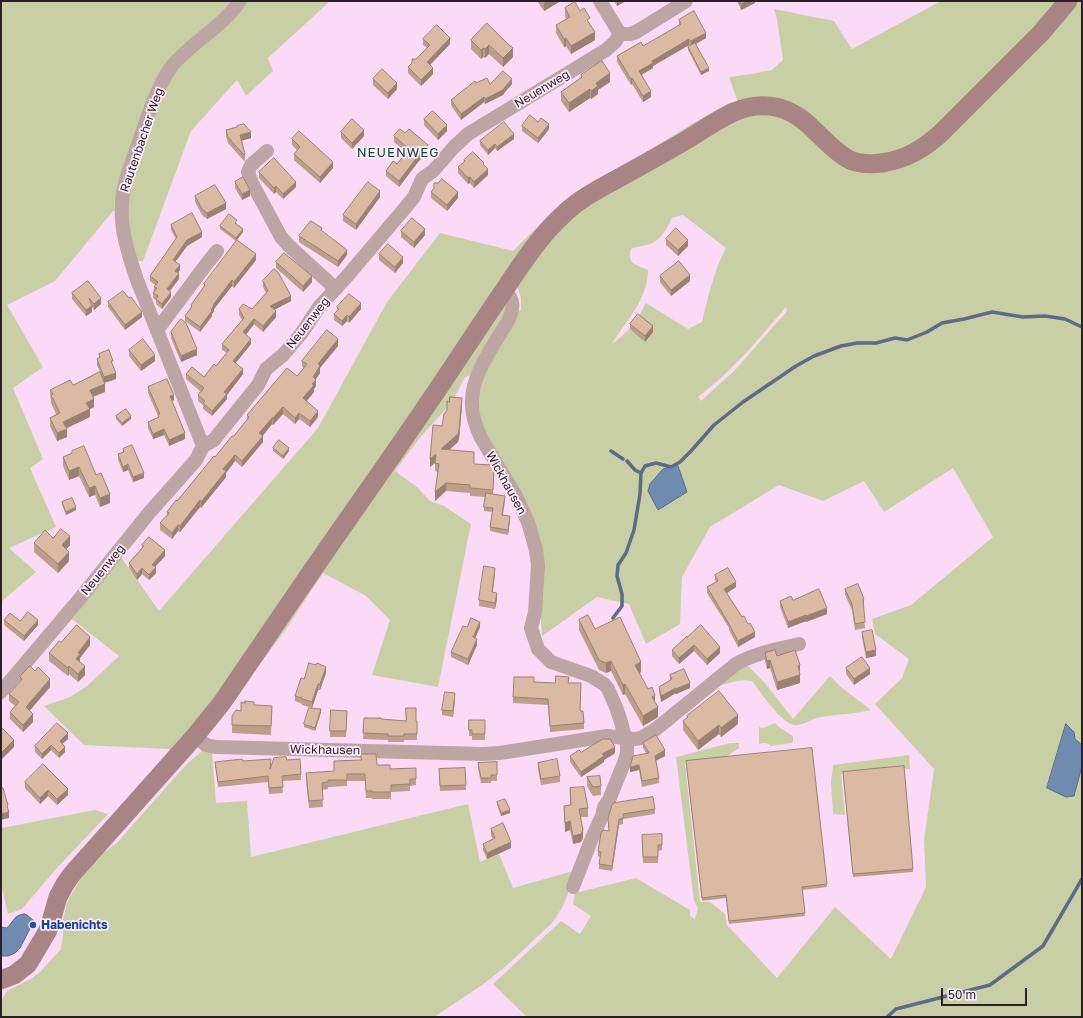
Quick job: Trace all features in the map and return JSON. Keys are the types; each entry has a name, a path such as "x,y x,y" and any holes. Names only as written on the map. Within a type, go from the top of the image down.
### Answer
{"main road":[{"path":"1,980 14,975 28,964 50,925 58,897 68,879 195,736 221,704 504,290 533,249 566,211 591,193 722,118 752,106 768,105 795,114 811,126 836,151 848,159 858,162 882,163 915,152 930,142 954,120 1041,32 1068,1"},
{"path":"1,967 16,961 39,944"}],"street":[{"name":"Rautenbacher Weg","path":"203,446 128,254 123,232 121,201 124,184 154,100 166,74 172,66 225,19 240,1"},
{"path":"600,1 620,34 630,34 636,32 686,1"},
{"name":"Neuenweg","path":"1,692 77,602 149,513 196,460 203,446 214,440 258,385 266,369 283,355 301,334 319,307 350,274 405,208 414,197 422,179 438,167 463,138 606,50 615,42 620,34"},
{"path":"267,151 251,165 248,172 252,183 281,237 336,289"},
{"path":"157,330 217,251"},
{"name":"Wickhausen","path":"504,290 512,299 512,313 475,381 472,403 474,420 481,438 519,503 528,522 536,550 538,565 535,612 531,628 538,649 550,662 591,676 604,684 608,689 616,707 627,745 627,753 624,763 609,800 604,807 602,816 573,887"},
{"name":"Wickhausen","path":"195,736 206,745 216,747 483,754 500,753 607,736 635,739 641,738 648,734 736,664 753,656 799,644"}],"green space":[{"path":"1,1 236,1 174,59 116,210 113,211 55,281 7,305 43,367 13,388 43,459 30,468 56,527 9,548 36,572 1,602"},
{"path":"244,1 326,1 328,3 268,58 273,71 246,96 237,80 191,131 143,261 134,261 124,208 164,84"},
{"path":"941,1 1082,1 1082,1017 527,1017 493,984 561,921 580,934 591,916 573,904 575,893 636,878 690,910 690,916 695,919 698,908 694,901 676,757 730,743 739,743 739,748 724,758 685,763 700,902 710,902 725,914 727,925 777,978 835,907 891,959 926,887 924,840 934,769 875,704 902,678 909,659 875,634 872,619 911,605 993,537 953,468 884,512 864,481 823,501 779,485 710,527 682,577 680,624 646,644 629,604 597,597 542,636 539,595 539,549 520,494 485,435 479,418 476,402 479,382 485,366 505,331 518,311 521,310 521,298 516,283 556,229 569,216 593,198 712,130 742,115 757,111 766,111 785,115 793,120 843,163 868,171 892,167 930,152 946,135 939,128 916,144 892,154 879,156 866,155 852,151 836,142 807,115 790,105 781,102 762,100 741,103 738,102 729,77 772,70 783,60 777,19 774,9 834,21 852,49","holes":["683,215 726,248 709,293 702,322 688,329 646,303 632,326 612,344 635,309 647,281 648,270 631,261 631,249 656,241 665,231 672,218","786,307 787,311 736,369 701,401 698,397 721,378 749,350"]},
{"path":"731,102 732,104 575,198 221,695 175,752 168,749 84,745 44,706 70,697 87,686 119,656 72,619 121,557 159,611 318,428 387,302 440,233 513,251 567,201 692,124"},
{"path":"504,304 508,309 473,374 465,377 453,401 418,440 395,471 418,488 430,501 444,506 471,524 438,687 372,675 390,620 366,596 323,573 286,629 209,733"},
{"path":"745,663 765,683 793,719 830,676 841,687 871,710 821,717 798,725 792,724 779,715 752,681 748,680 721,685"},
{"path":"775,723 793,736 792,743 771,746 767,743 759,744 759,727 763,728"},
{"path":"202,751 212,752 216,803 247,801 251,857 468,804 480,862 499,854 513,888 573,871 573,881 563,906 552,923 505,967 482,985 434,1017 1,1017 1,1001 7,991 31,979 41,971 61,949 63,919 68,900 81,878 99,856 117,843 174,778"},
{"path":"909,755 910,769 903,768 841,774 845,815 833,814 831,782 833,765"},
{"path":"95,810 108,814 56,869 22,909 8,914 1,884 1,828"}],"water":[{"path":"678,466 687,492 658,510 648,491 650,484 663,469"},
{"path":"1066,724 1074,732 1075,739 1082,745 1082,766 1074,796 1066,797 1047,788"},
{"path":"24,914 34,921 20,948 15,953 8,956 1,956 1,927 7,928 16,917"}],"building":[{"path":"740,1 748,1 741,4"},
{"path":"575,2 580,11 584,8 590,18 587,20 595,32 571,46 566,38 564,39 556,25 570,17 565,8"},
{"path":"694,11 706,33 691,41 689,39 652,61 653,63 639,71 651,91 643,96 617,56 641,42 643,46 681,24 679,20"},
{"path":"487,23 513,48 503,58 489,45 485,49 483,48 481,50 471,40"},
{"path":"437,25 450,38 427,62 433,68 421,80 408,67 412,63 412,59 416,59 430,45 423,39"},
{"path":"695,43 709,68 701,72 688,47"},
{"path":"602,61 610,73 596,83 598,86 591,91 590,89 569,103 561,92 582,77 581,75"},
{"path":"382,69 397,83 388,93 373,79"},
{"path":"503,71 512,79 503,90 485,99 484,97 461,114 451,100 475,81 476,83 487,78 490,84"},
{"path":"433,111 447,125 438,134 424,119"},
{"path":"530,115 538,122 541,118 549,124 538,138 522,126"},
{"path":"352,119 364,130 352,143 341,132"},
{"path":"504,122 514,134 497,147 495,144 488,150 480,141"},
{"path":"244,124 251,132 240,135 244,155 228,137 226,130"},
{"path":"400,129 405,133 409,129 428,145 399,181 386,171 393,161 397,164 409,149 394,136"},
{"path":"299,131 333,162 320,177 294,154 300,147 292,139"},
{"path":"473,152 488,169 474,182 458,167"},
{"path":"274,158 296,182 283,194 276,186 274,188 259,172"},
{"path":"243,177 250,190 242,194 235,182"},
{"path":"442,179 458,192 447,205 431,192 434,188 434,183 438,183"},
{"path":"368,182 380,191 356,224 343,215"},
{"path":"215,185 226,203 207,213 202,209 195,196"},
{"path":"192,213 202,232 187,240 173,260 180,265 175,271 179,273 167,289 171,292 162,304 156,299 158,296 153,293 157,288 154,287 158,282 150,276 177,237 171,225"},
{"path":"229,214 237,220 235,223 243,229 236,238 220,226"},
{"path":"412,218 425,229 414,242 401,231"},
{"path":"311,221 322,228 321,230 347,250 338,261 299,236"},
{"path":"676,228 688,240 678,250 666,239"},
{"path":"237,240 256,254 234,282 232,280 213,305 212,311 200,327 185,316 205,285 204,284"},
{"path":"388,244 403,257 395,267 379,254"},
{"path":"284,253 312,276 303,286 276,262"},
{"path":"679,261 690,275 671,290 660,276"},
{"path":"274,269 278,272 291,296 270,306 276,311 263,326 254,319 243,332 251,339 233,361 243,369 224,392 227,394 212,411 203,403 205,401 198,395 204,388 186,374 192,367 204,377 214,364 216,366 229,350 222,344 244,318 239,309 243,304 252,309 268,291 263,281"},
{"path":"88,281 101,298 94,304 89,298 92,306 86,310 72,293"},
{"path":"123,291 129,298 131,297 142,312 125,325 108,302"},
{"path":"349,294 361,303 349,317 347,315 342,321 334,314 339,309 337,307"},
{"path":"638,314 653,326 645,336 630,324"},
{"path":"181,319 186,323 197,349 181,356 171,332"},
{"path":"327,330 338,339 318,364 320,366 313,377 316,380 312,384 314,385 303,398 318,411 310,421 299,413 295,418 283,407 259,433 263,436 242,461 235,455 223,469 226,471 201,502 200,500 180,526 178,525 172,533 160,523 169,513 167,512 176,500 177,501 232,436 234,436 249,417 247,415 287,368 297,376 307,364 302,361"},
{"path":"143,339 155,355 141,365 129,350"},
{"path":"109,350 113,361 111,361 116,373 104,377 97,359 100,357 99,354"},
{"path":"100,372 105,384 90,390 94,399 86,403 90,409 63,422 67,429 57,433 50,418 60,413 50,390 70,380 73,385"},
{"path":"167,379 174,395 170,396 185,433 169,440 164,429 153,434 148,422 159,417 158,415 160,414 148,387"},
{"path":"450,397 462,398 459,430 458,434 441,449 474,452 474,464 492,465 494,467 493,490 470,488 470,485 446,483 435,492 439,464 435,463 436,454 430,459 433,425 442,426 444,414 447,410 447,401 449,402"},
{"path":"126,409 131,416 122,423 116,416"},
{"path":"279,440 289,448 283,456 273,448"},
{"path":"132,445 144,473 133,477 128,464 123,467 118,454 124,452 123,449"},
{"path":"84,446 96,475 101,473 110,494 100,498 95,486 89,488 79,467 69,471 63,457"},
{"path":"486,493 505,496 502,515 510,516 508,530 490,527 493,508 484,507"},
{"path":"72,498 76,507 66,512 62,502"},
{"path":"61,529 70,536 62,545 69,552 58,564 34,543 45,530 53,538"},
{"path":"149,537 165,550 152,565 156,567 149,575 142,568 137,574 129,563 144,546 142,545"},
{"path":"484,566 495,568 492,592 497,593 495,603 479,600"},
{"path":"728,568 736,582 724,589 742,617 744,616 748,624 750,623 755,632 738,641 707,587 718,581 715,575"},
{"path":"858,584 864,599 865,622 855,624 852,604 845,589"},
{"path":"819,589 827,608 788,622 780,601 791,596 793,600"},
{"path":"28,612 38,620 24,636 4,620 10,613 20,621"},
{"path":"588,615 595,629 620,617 641,662 635,665 648,689 652,687 655,695 652,697 658,707 643,716 625,684 623,685 611,661 606,663 599,660 579,620"},
{"path":"471,618 480,622 473,637 477,639 468,659 451,652 463,626 467,627"},
{"path":"77,625 90,637 78,653 80,654 76,659 85,666 78,674 69,666 68,668 49,653 59,641 61,642"},
{"path":"701,625 720,647 707,659 694,645 679,658 672,650"},
{"path":"872,630 876,650 866,652 862,632"},
{"path":"775,650 777,656 795,650 800,665 798,666 800,675 777,682 770,660 767,661 765,653"},
{"path":"862,657 870,668 854,679 846,668"},
{"path":"309,663 316,665 317,663 326,667 312,702 295,696 301,678 304,679"},
{"path":"30,666 35,671 38,667 50,679 26,707 33,714 23,725 10,712 19,702 9,694 22,679 20,677"},
{"path":"684,669 690,683 661,696 659,687 672,679 670,675"},
{"path":"556,676 569,677 568,683 581,683 580,711 583,711 584,723 550,726 548,699 513,697 514,677 534,677 534,682 555,683"},
{"path":"719,691 738,715 721,728 719,725 698,741 683,721 688,717 687,716"},
{"path":"445,692 455,693 453,711 442,710"},
{"path":"245,701 254,702 254,705 272,706 271,726 232,725 232,716 236,710 241,711 241,702 245,703"},
{"path":"309,708 321,709 315,728 304,724"},
{"path":"406,708 416,708 417,734 388,736 388,734 363,733 364,718 381,718 406,721"},
{"path":"331,710 347,711 346,731 330,731"},
{"path":"469,720 485,720 485,734 472,734 472,730 469,730"},
{"path":"57,723 68,733 60,741 65,747 59,753 51,745 42,754 35,746"},
{"path":"1,727 14,740 1,753"},
{"path":"656,735 665,750 655,756 659,778 642,781 639,765 630,767 633,756 649,753 643,743"},
{"path":"603,739 610,739 615,747 602,754 604,756 581,772 570,756 579,750 581,752"},
{"path":"812,748 827,884 802,887 805,913 729,921 726,895 702,898 686,761"},
{"path":"361,754 376,754 377,765 390,765 390,769 416,768 416,779 410,779 410,784 391,785 391,792 372,792 366,791 365,774 347,774 347,780 328,780 328,782 322,783 323,800 309,801 306,773 334,771 334,761 361,760"},
{"path":"286,757 287,760 300,759 301,774 282,776 283,787 269,788 268,776 218,782 215,762 242,759 243,761 271,759 270,769 274,758"},
{"path":"557,759 560,776 541,779 538,763"},
{"path":"497,762 497,775 491,775 491,778 481,778 478,763"},
{"path":"43,764 68,789 57,799 48,790 40,798 25,782"},
{"path":"904,766 913,869 853,874 843,772"},
{"path":"465,768 466,785 440,786 439,769"},
{"path":"600,776 601,786 593,787 587,777"},
{"path":"584,787 588,808 579,809 583,830 581,834 573,836 570,821 565,823 564,806 571,805 570,788"},
{"path":"3,788 9,812 1,814 1,789"},
{"path":"653,797 655,809 623,814 623,819 619,819 612,866 599,864 601,852 598,851 601,833 603,830 609,831 608,818 612,805 614,803"},
{"path":"505,799 510,810 501,813 497,802"},
{"path":"503,823 511,842 487,853 483,844 495,838 491,829"},
{"path":"662,834 662,845 658,845 658,857 643,857 642,835"}],"waterway":[{"path":"613,618 622,606 622,594 617,576 618,565 626,553 634,530 640,494 641,473 645,466 656,463 671,467 680,462 714,425 743,402 796,366 814,356 841,346 857,343 876,343 895,338 907,340 927,332 942,323 992,312 1023,317 1045,316 1065,319 1082,327"},
{"path":"611,451 623,459"},
{"path":"627,461 635,470 641,473"},
{"path":"887,1017 896,1009 990,985 1043,946 1082,879"}],"place":[{"name":"Habenichts","path":"33,925"}],"district":[{"name":"NEUENWEG","path":"398,153"}]}
